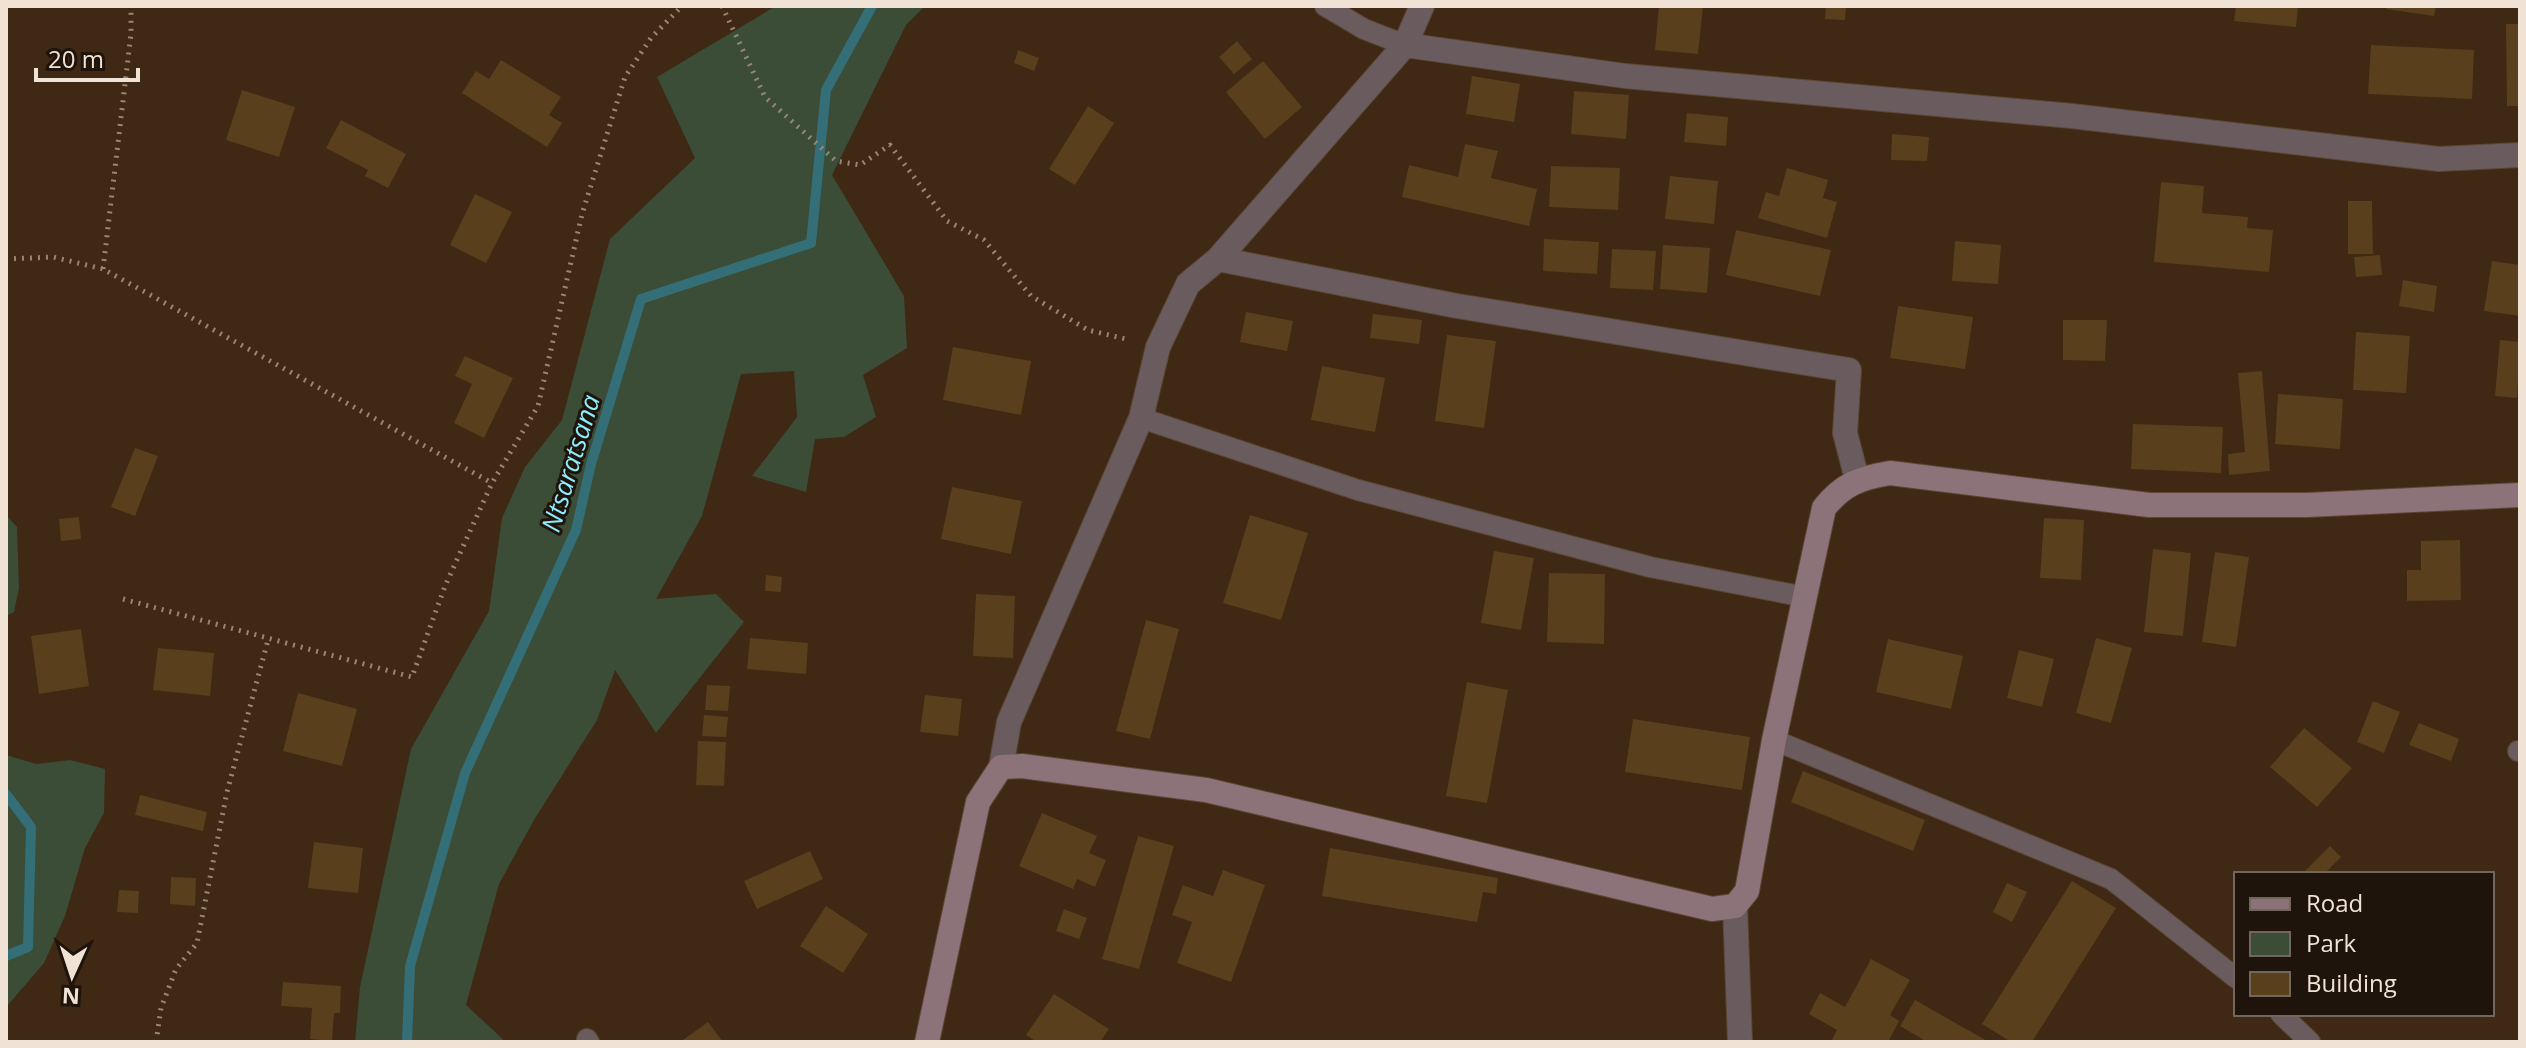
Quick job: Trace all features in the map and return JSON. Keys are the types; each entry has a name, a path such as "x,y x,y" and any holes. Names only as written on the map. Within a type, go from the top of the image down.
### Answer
{"street":[{"path":"927,1042 978,802 1001,767 1009,722 1141,418 1158,347 1188,284 1218,259 1405,45 1422,6"},
{"path":"1405,45 1625,76 2072,116 2439,159 2520,155"},
{"path":"1218,259 1457,306 1849,370 1845,433 1857,479"},
{"path":"1740,1042 1735,906 1747,891 1774,740 1824,508 1838,490 1857,479 1890,473 2149,505 2307,505 2520,495"},
{"path":"1001,767 1022,766 1206,790 1712,909 1735,906"}],"lane":[{"path":"1325,6 1364,29 1405,45"},
{"path":"1141,418 1374,494 1650,567 1805,597"},
{"path":"1774,740 2111,879 2234,976"},
{"path":"2283,1016 2310,1042"}],"path":[{"path":"103,269 131,34 131,6"},
{"path":"123,599 412,677 445,586 492,483 538,406 582,214 625,77 651,38 682,6"},
{"path":"722,6 765,97 836,161 860,165 890,145 947,221 984,240 1031,296 1088,330 1158,347"},
{"path":"6,259 53,257 103,269 492,483"},
{"path":"156,1042 161,1008 176,969 197,943 227,792 268,640"}],"green space":[{"path":"776,6 925,6 906,25 832,175 904,296 907,348 863,375 876,417 844,437 815,439 806,492 752,476 797,417 794,371 741,374 702,516 656,599 716,594 744,622 656,733 615,670 597,720 534,820 499,884 466,1005 506,1042 355,1042 360,987 411,749 489,611 502,518 525,467 562,420 610,239 695,158 657,77"},
{"path":"6,515 17,527 19,588 14,612 6,616"},
{"path":"6,755 36,764 70,760 105,769 104,813 85,848 65,916 44,963 8,1005 6,1019"}],"building":[{"path":"1659,6 1703,6 1698,54 1655,50"},
{"path":"1826,6 1846,6 1845,20 1825,19"},
{"path":"2236,6 2298,6 2296,27 2234,21"},
{"path":"2386,6 2436,6 2434,16 2386,9"},
{"path":"2506,24 2520,24 2520,106 2507,106"},
{"path":"1237,41 1252,59 1234,74 1219,57"},
{"path":"2371,45 2474,50 2472,99 2368,94"},
{"path":"1018,50 1039,58 1034,71 1014,63"},
{"path":"501,60 561,97 549,115 562,123 547,147 462,93 476,71 489,79"},
{"path":"1263,61 1302,107 1265,139 1226,92"},
{"path":"1472,76 1520,84 1514,122 1466,114"},
{"path":"242,90 295,107 279,157 226,140"},
{"path":"1574,91 1629,95 1626,139 1571,134"},
{"path":"1088,106 1114,123 1075,185 1049,169"},
{"path":"1687,113 1728,117 1726,146 1684,142"},
{"path":"341,120 406,154 388,188 365,176 368,170 326,148"},
{"path":"1892,134 1929,137 1927,161 1891,160"},
{"path":"1465,144 1498,151 1491,178 1537,189 1529,226 1402,197 1409,165 1458,177"},
{"path":"1551,166 1620,168 1618,210 1549,207"},
{"path":"1787,168 1828,180 1823,198 1837,202 1827,238 1758,218 1766,192 1779,196"},
{"path":"1670,176 1718,181 1714,224 1665,219"},
{"path":"2161,182 2204,186 2202,213 2248,217 2247,228 2273,230 2269,272 2154,262"},
{"path":"475,194 512,212 486,263 450,245"},
{"path":"2348,201 2372,201 2373,254 2348,254"},
{"path":"1736,230 1831,250 1820,296 1726,275"},
{"path":"1544,239 1599,242 1597,274 1543,271"},
{"path":"1955,241 2001,245 1998,284 1952,281"},
{"path":"1663,245 1710,248 1707,293 1660,289"},
{"path":"1612,249 1656,251 1653,290 1610,288"},
{"path":"2380,255 2382,275 2356,277 2354,257"},
{"path":"2492,261 2520,265 2520,316 2484,311"},
{"path":"2403,280 2437,286 2434,312 2399,306"},
{"path":"1898,306 1973,317 1965,369 1890,358"},
{"path":"1246,312 1293,321 1287,351 1240,342"},
{"path":"1373,314 1422,320 1419,344 1370,338"},
{"path":"2063,320 2107,320 2105,361 2063,360"},
{"path":"2356,332 2410,336 2406,393 2353,390"},
{"path":"1447,335 1496,341 1484,428 1435,421"},
{"path":"2500,340 2520,342 2517,398 2495,396"},
{"path":"953,347 1031,361 1021,415 943,400"},
{"path":"465,356 513,378 484,438 454,423 472,384 455,376"},
{"path":"1322,366 1385,378 1375,432 1311,420"},
{"path":"2262,371 2270,471 2229,475 2228,454 2245,452 2238,373"},
{"path":"2278,394 2343,399 2340,449 2275,444"},
{"path":"2133,424 2223,427 2221,473 2131,469"},
{"path":"135,448 158,456 135,516 111,507"},
{"path":"952,487 1022,501 1011,554 941,539"},
{"path":"1250,515 1308,533 1281,620 1223,603"},
{"path":"79,517 81,539 61,541 59,519"},
{"path":"2044,518 2084,520 2081,580 2040,578"},
{"path":"2460,540 2461,600 2407,601 2407,570 2421,570 2421,541"},
{"path":"2153,549 2191,553 2183,636 2144,632"},
{"path":"1494,551 1534,558 1521,630 1481,623"},
{"path":"2215,552 2249,557 2236,647 2202,642"},
{"path":"1549,573 1605,574 1604,644 1547,642"},
{"path":"766,575 782,577 781,592 765,591"},
{"path":"976,594 1015,596 1013,658 973,656"},
{"path":"1146,620 1179,629 1150,739 1116,731"},
{"path":"81,629 89,686 39,694 31,636"},
{"path":"750,638 808,643 806,674 747,669"},
{"path":"2096,638 2132,648 2111,723 2076,713"},
{"path":"1888,639 1963,656 1951,709 1876,692"},
{"path":"158,648 214,653 210,696 153,690"},
{"path":"2019,650 2054,659 2042,707 2007,698"},
{"path":"1467,682 1508,690 1487,803 1446,796"},
{"path":"707,685 730,686 728,711 705,710"},
{"path":"298,693 357,709 342,766 283,751"},
{"path":"925,695 962,699 958,736 920,732"},
{"path":"2373,701 2400,712 2384,753 2357,742"},
{"path":"704,715 728,717 726,737 702,736"},
{"path":"1633,719 1750,737 1742,790 1625,772"},
{"path":"2419,723 2459,739 2451,761 2409,745"},
{"path":"2304,728 2352,768 2317,807 2270,767"},
{"path":"698,741 726,742 724,786 696,785"},
{"path":"1803,771 1925,820 1913,851 1791,802"},
{"path":"140,795 207,812 203,831 135,815"},
{"path":"1042,813 1097,836 1089,853 1106,860 1095,887 1077,879 1073,889 1019,866"},
{"path":"1138,836 1174,846 1139,969 1102,959"},
{"path":"314,842 363,848 358,893 308,888"},
{"path":"2330,846 2341,857 2326,872 2304,872"},
{"path":"1330,848 1498,878 1496,894 1483,892 1477,922 1322,896"},
{"path":"810,851 823,879 757,909 744,881"},
{"path":"1223,870 1265,885 1231,982 1177,963 1192,922 1172,915 1183,885 1213,896"},
{"path":"171,877 196,878 195,906 170,904"},
{"path":"2072,881 2116,908 2032,1042 2011,1042 1982,1024"},
{"path":"2007,883 2027,892 2012,922 1993,912"},
{"path":"119,890 139,891 138,913 117,912"},
{"path":"826,906 868,934 843,973 800,946"},
{"path":"1064,909 1087,918 1079,939 1056,931"},
{"path":"1871,959 1910,980 1890,1015 1899,1021 1888,1042 1831,1042 1837,1030 1809,1014 1820,993 1845,1007"},
{"path":"283,982 341,986 340,1013 334,1013 332,1041 310,1039 312,1008 281,1006"},
{"path":"1054,994 1109,1029 1100,1042 1037,1042 1026,1035"},
{"path":"1915,1000 1989,1042 1927,1042 1900,1026"},
{"path":"708,1022 723,1042 680,1042"}],"waterway":[{"name":"Ntsaratsana","path":"407,1042 410,966 465,773 576,530 591,464 641,299 811,243 826,90 872,6"},
{"path":"6,794 31,827 28,947 6,956"}]}
